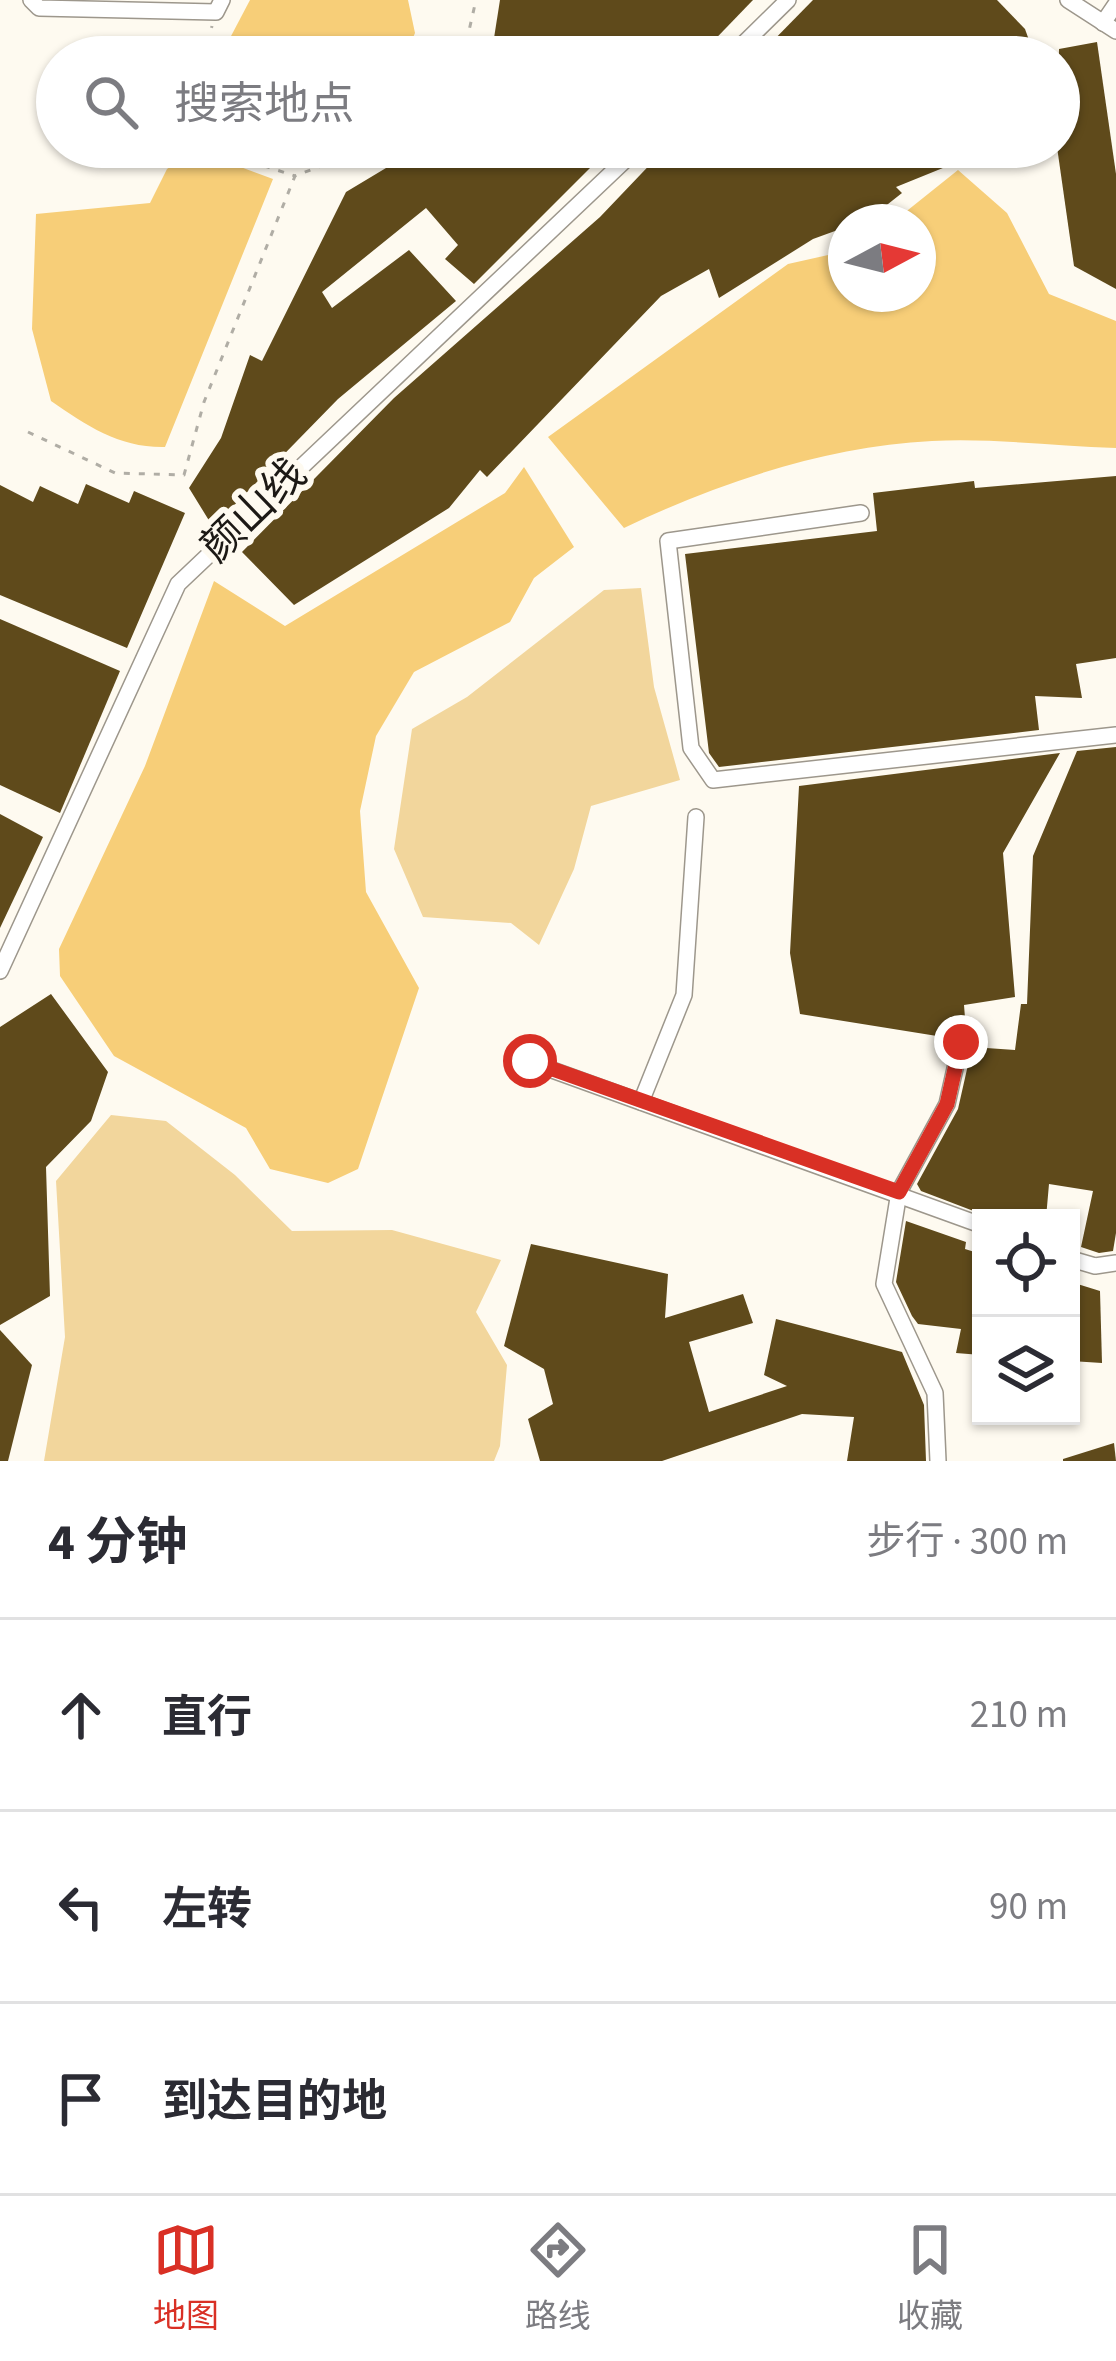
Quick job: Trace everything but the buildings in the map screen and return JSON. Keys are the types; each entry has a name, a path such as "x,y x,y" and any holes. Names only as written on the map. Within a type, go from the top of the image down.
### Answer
{"street":[{"path":"31,0 39,8 219,6"},
{"path":"751,36 788,0"},
{"path":"1068,0 1110,27 1116,4"},
{"name":"颜山线","path":"0,970 178,584 617,168"},
{"path":"861,513 668,541 692,748 713,779 1116,735"},
{"path":"641,1102 684,995 696,817"},
{"path":"938,1461 935,1393 884,1284 899,1192 947,1104 961,1042"},
{"path":"530,1061 972,1221"},
{"path":"1080,1262 1095,1266 1116,1263"}],"path":[{"path":"468,36 476,0"},
{"path":"210,36 219,6"},
{"path":"271,168 295,176 316,168"},
{"path":"28,432 115,473 184,475 204,402 295,176"}],"shaded area":[{"path":"250,0 408,0 415,33 414,36 231,36"},
{"path":"243,168 273,179 165,447 119,439 51,401 32,329 36,214 150,203 167,169"},
{"path":"958,170 1007,213 1049,294 1116,321 1116,448 955,440 852,450 735,482 624,528 548,437 788,264 828,255 828,312 936,312 936,204 916,204"},
{"path":"524,467 574,547 534,578 510,622 414,672 376,736 360,811 366,892 419,988 358,1169 328,1183 270,1169 246,1128 114,1056 60,976 59,949 145,766 214,581 285,626 505,493"},
{"path":"641,588 654,687 680,780 591,806 574,869 539,945 511,923 423,917 394,849 412,729 467,697 604,590"},
{"path":"111,1115 166,1121 235,1175 292,1231 392,1230 501,1260 476,1312 507,1365 500,1446 494,1461 44,1461 65,1337 56,1181"}],"route":[{"path":"530,1061 899,1192 947,1104 961,1042"}]}
